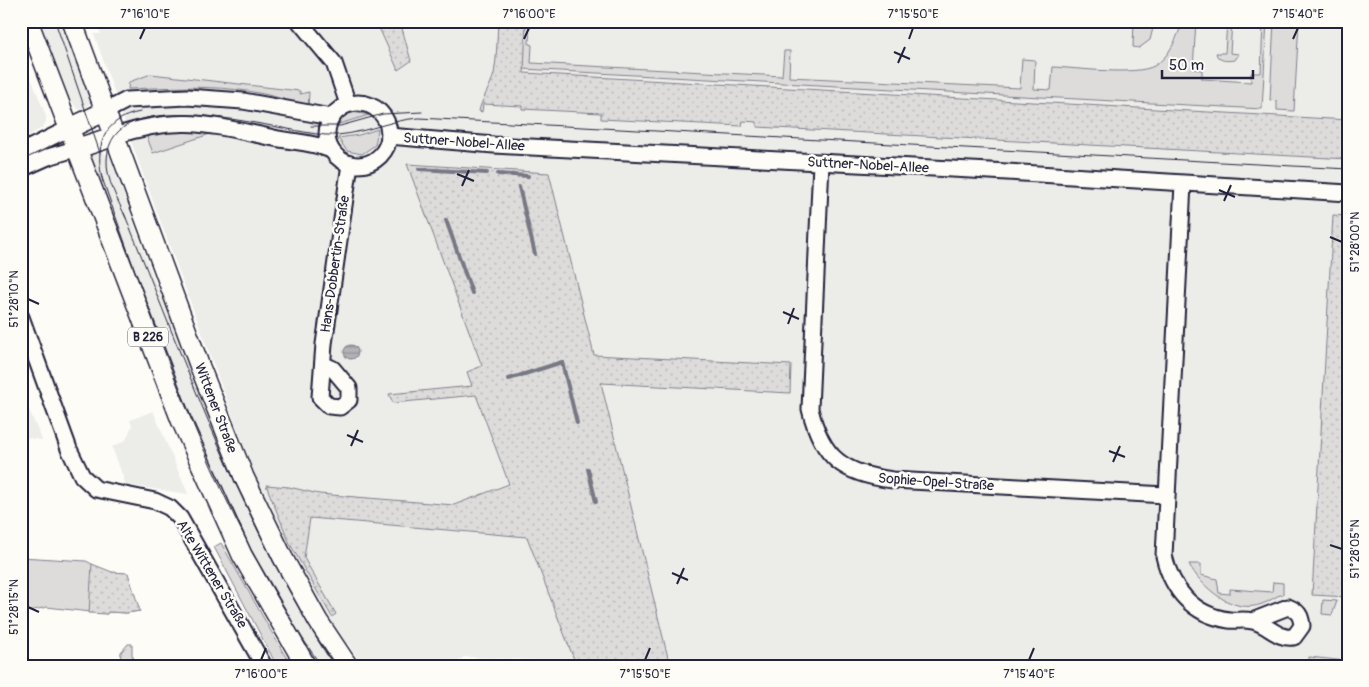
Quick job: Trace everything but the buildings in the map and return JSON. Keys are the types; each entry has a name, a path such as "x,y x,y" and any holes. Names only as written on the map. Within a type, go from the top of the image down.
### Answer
{"main road":[{"name":"B 226","path":"28,21 170,394 246,564 306,666"},
{"name":"Wittener Straße","path":"72,21 200,367 247,485 283,558 318,621 348,666"},
{"path":"68,129 106,111"},
{"path":"76,148 115,136"}],"street":[{"path":"299,21 334,63 348,104 337,110 331,117 326,135 331,150 339,159 350,164"},
{"path":"106,111 127,100 187,97 243,101 331,117"},
{"name":"Suttner-Nobel-Allee","path":"348,104 364,103 374,106 388,122 389,136 386,149 374,161 367,164 350,164"},
{"path":"115,136 147,126 195,123 240,129 331,150"},
{"path":"21,152 68,129"},
{"name":"Suttner-Nobel-Allee","path":"389,136 494,145 1029,173 1348,193"},
{"path":"21,169 48,157 76,148"},
{"name":"Sophie-Opel-Straße","path":"822,163 810,409 816,433 828,453 847,468 871,478 1166,494"},
{"name":"Hans-Dobbertin-Straße","path":"323,364 324,344 350,164"},
{"path":"1183,184 1164,556 1174,586 1194,607 1209,615 1228,620 1252,621"},
{"name":"Alte Wittener Straße","path":"22,319 69,449 82,476 96,489 155,501 170,508 180,518 264,666"}],"shaded area":[{"path":"40,21 65,21 92,100 88,106 79,110 71,101"},
{"path":"96,21 1348,21 1348,666 589,666 587,663 464,657 453,666 362,666 348,644 342,647 295,567 249,460 137,158 94,34 101,34"},
{"path":"376,21 400,21 411,61 398,70"},
{"path":"498,21 526,21 524,73 1348,120 1348,159 757,127 757,122 743,121 742,126 601,119 601,113 522,109 522,106 483,104 482,112 479,111 480,107 494,74"},
{"path":"526,21 530,21 529,44 532,45 531,63 782,76 784,51 790,51 789,77 1020,88 1022,59 1035,60 1034,89 1051,90 1053,67 1134,71 1154,66 1169,52 1183,21 1196,21 1193,69 1202,70 1202,79 1251,82 1251,73 1261,73 1263,21 1267,21 1262,109 523,69"},
{"path":"1134,21 1139,21 1139,26 1154,24 1150,40 1139,48 1133,47"},
{"path":"1227,21 1232,21 1230,53 1239,54 1235,60 1226,61 1219,58 1216,53 1225,53"},
{"path":"1274,21 1299,21 1294,111 1277,110 1277,101 1270,100"},
{"path":"21,53 46,116 46,122 42,128 21,140"},
{"path":"151,74 300,91 300,94 309,92 308,109 276,97 221,88 128,89 129,82"},
{"path":"353,112 369,115 339,124 343,117"},
{"path":"378,129 375,145 362,154 347,151 338,138 359,135"},
{"path":"180,130 213,133 153,153 147,137 164,131"},
{"path":"102,152 110,157 154,279 340,666 315,666 257,569 188,419 90,162 91,156"},
{"path":"407,164 549,173 594,355 791,365 790,393 601,383 670,666 589,666 587,663 575,662 527,537 310,518 304,558 336,614 332,617 290,544 266,485 289,487 319,494 454,505 509,484 476,395 393,403 389,394 472,386 467,372 482,366"},
{"path":"1333,215 1348,216 1348,597 1312,595"},
{"path":"348,345 354,345 358,352 354,359 348,359 344,355 344,349"},
{"path":"21,391 42,440 21,437"},
{"path":"153,411 188,494 126,485 112,447 126,440 132,426 130,420"},
{"path":"221,543 292,666 277,666 214,547"},
{"path":"21,557 86,561 92,564 140,611 126,613 108,612 107,614 47,607 21,613"},
{"path":"92,564 112,572 128,573 140,611 126,613 108,612 107,614 89,613"},
{"path":"1189,564 1201,564 1201,575 1217,579 1219,593 1230,594 1230,589 1272,592 1273,582 1283,583 1283,594 1265,603 1240,606 1219,597 1210,590 1201,582"},
{"path":"1323,600 1337,601 1332,615 1322,614"},
{"path":"128,644 132,644 132,655 135,661 133,665 123,666 120,663 121,652"},
{"path":"1309,657 1347,661 1347,666 1309,666"}],"waterway":[{"path":"419,169 487,173"},
{"path":"498,174 528,176"},
{"path":"519,187 535,254"},
{"path":"446,220 472,293"},
{"path":"509,379 562,362 577,423"},
{"path":"588,469 596,502"}],"tram line":[{"path":"55,21 100,153"},
{"path":"103,182 100,158 104,137 109,128 117,121 140,112"},
{"path":"311,126 340,126 383,114 422,112"},
{"path":"126,218 108,175 107,160 115,135 136,121 165,115 237,120 326,135 361,131 407,119 419,118 1348,169"},
{"path":"101,175 170,366 222,490 252,551 284,609 321,666"},
{"path":"124,213 218,445 244,502 301,613 334,666"}]}
